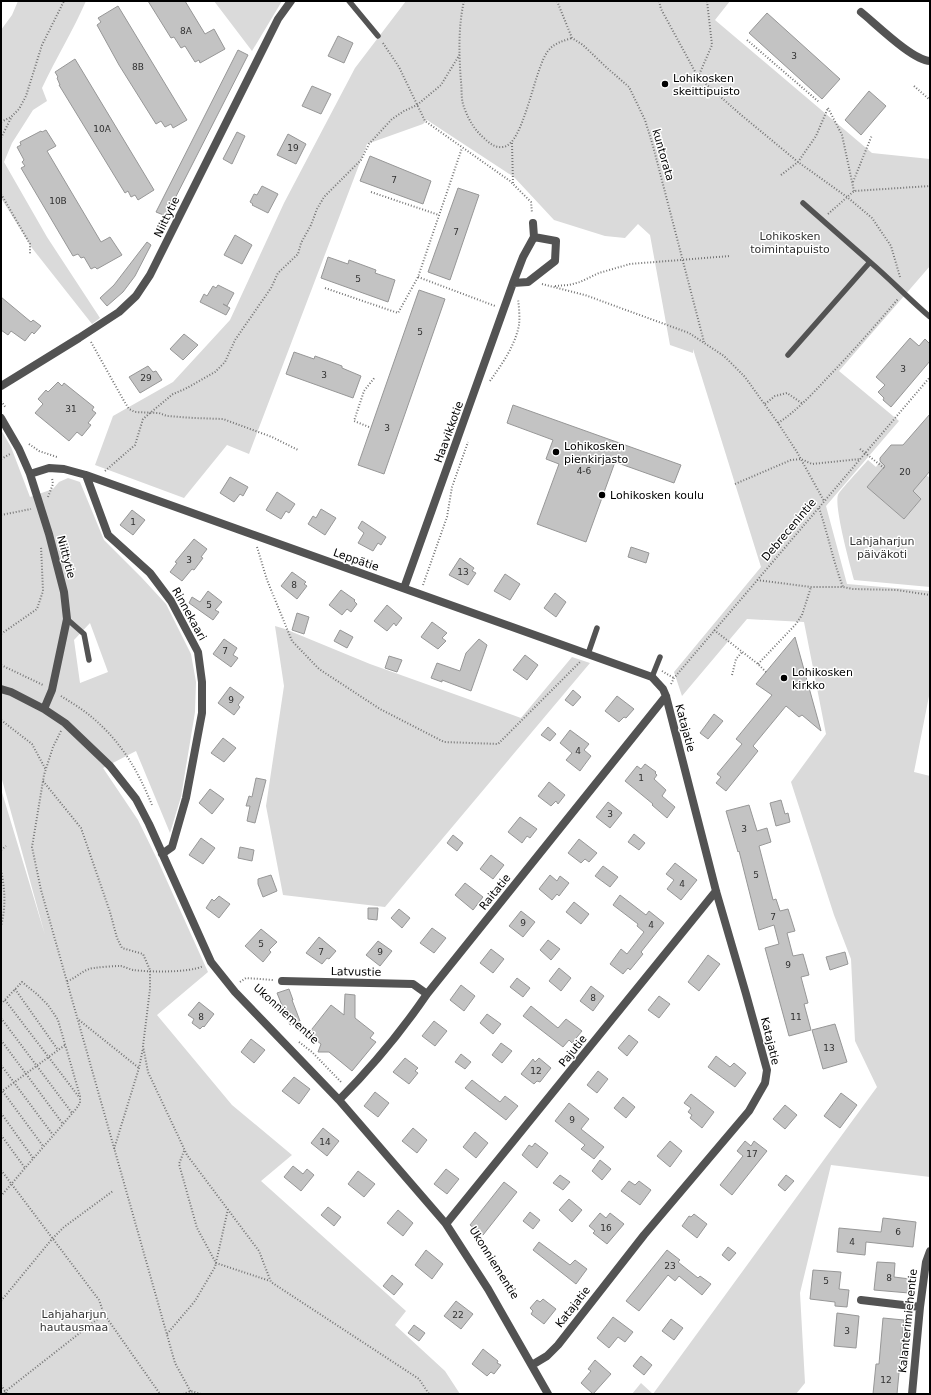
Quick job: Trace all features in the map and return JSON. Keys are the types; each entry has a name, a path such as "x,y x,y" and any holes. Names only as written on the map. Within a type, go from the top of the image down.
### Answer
{"street":[{"name":"Niittytie","path":"1,386 119,312 136,296 150,276 275,26 291,1"},
{"path":"861,12 912,55 924,61 930,61"},
{"path":"513,283 528,282 555,261 556,241 534,237 533,224"},
{"name":"Haavikkotie","path":"404,588 513,283 523,257 534,237"},
{"name":"Niittytie","path":"1,418 19,450 30,474 41,507 64,592 67,619 52,690 44,709"},
{"name":"Leppätie","path":"30,474 48,468 64,469 86,475 652,677"},
{"name":"Rinnekaari","path":"86,475 108,535 150,572 172,601 198,652 202,682 202,713 186,798 172,847 162,854"},
{"path":"652,677 663,689 666,696"},
{"name":"Ukonniementie","path":"1,689 11,692 44,709 65,723 110,766 136,799 149,824 211,962 235,992 340,1100 446,1224 484,1282 548,1394"},
{"name":"Katajatie","path":"532,1365 547,1356 558,1345 644,1234 749,1111 765,1083 767,1070 716,891 666,696"},
{"name":"Raitatie","path":"340,1100 406,1024 427,994 666,696"},
{"name":"Pajutie","path":"446,1224 716,891"},
{"name":"Latvustie","path":"282,981 413,984 427,994"},
{"name":"Kalanterimiehentie","path":"912,1394 920,1306 926,1262 930,1251"},
{"path":"860,1300 920,1306"}],"lane":[{"path":"349,1 378,36"},
{"path":"803,203 930,317"},
{"path":"788,355 870,262"},
{"path":"67,619 84,634 89,660"},
{"path":"588,654 596,628"},
{"path":"652,677 660,657"}],"path":[{"path":"1,122 11,117 19,109 26,96 42,45 64,1"},
{"path":"464,1 461,15 460,54 463,103 472,125 481,136 492,145 504,147 512,143"},
{"path":"513,184 512,143 518,133 539,66 548,50 559,42 572,38 558,1"},
{"path":"658,1 698,77 798,162 847,197 872,218 891,246 902,284 903,293 860,344 803,404 778,423"},
{"path":"689,81 698,77 712,45 707,1"},
{"path":"378,36 399,67 425,121 513,184 531,202 533,224"},
{"name":"kuntorata","path":"572,38 629,87 645,120 704,342"},
{"path":"747,40 819,102"},
{"path":"102,473 135,445 143,419 173,394 215,372 225,362 235,340 271,288 278,273 298,254 301,243 324,197 361,160 369,144 392,119 417,105 441,85 460,54"},
{"path":"914,86 930,100"},
{"path":"781,175 798,162 816,136 828,108 842,135 854,191"},
{"path":"1,138 11,117"},
{"path":"853,182 872,135"},
{"path":"325,288 398,313 418,276 462,148"},
{"path":"822,220 854,191 930,186"},
{"path":"370,192 439,215"},
{"path":"1,194 30,244 30,255"},
{"path":"554,286 569,285 599,273 630,264 730,256"},
{"path":"418,276 504,309"},
{"path":"487,384 504,361 515,339 519,323 518,296 528,282 554,286 585,295 689,333 724,356 745,377 778,423 801,459 824,501"},
{"path":"86,334 129,409 135,412 159,413 168,416 222,418 248,427 298,450"},
{"path":"369,427 354,421 364,392 375,377"},
{"name":"Debrecenintie","path":"666,696 674,678 930,377"},
{"path":"765,405 775,396 787,393 803,404"},
{"path":"423,585 447,517 452,487 470,436"},
{"path":"860,449 884,468"},
{"path":"1,515 48,505 47,498 53,484 48,468 48,454"},
{"path":"735,484 791,460 801,459 812,464 860,459"},
{"path":"819,508 833,559 843,587"},
{"path":"1,634 37,609 43,591 40,542"},
{"path":"257,546 267,580 292,641 319,669 380,709 444,742 498,744 588,654"},
{"path":"757,580 811,588 843,587 853,589 897,590 930,595"},
{"path":"758,664 796,624 802,615 811,588"},
{"path":"714,630 766,672"},
{"path":"732,675 736,659 742,652"},
{"path":"1,665 52,690 93,718 113,737 131,761 154,810"},
{"path":"1,720 32,744 46,770"},
{"path":"65,723 53,747 43,781 32,847 41,890 175,1363 192,1393"},
{"path":"43,781 81,828 110,912 117,938 122,948 143,954 150,970 150,989 139,1068 114,1149"},
{"path":"1,850 6,846"},
{"path":"1,870 4,882 5,900 1,926"},
{"path":"67,981 74,979 83,971 92,968 122,966 134,970 181,971 196,970 211,962"},
{"name":"Ukonniementie","path":"242,988 238,983 246,978 282,981"},
{"path":"1,1004 22,982 38,995 48,1006 58,1020 80,1098 80,1103 72,1114 1,1196"},
{"path":"15,989 58,1050"},
{"path":"5,1000 80,1098"},
{"path":"1,1018 72,1114"},
{"path":"78,1020 139,1068"},
{"name":"Ukonniementie","path":"294,1039 312,1052 349,1090"},
{"path":"1,1040 63,1124"},
{"path":"43,1147 1,1091 65,1045"},
{"path":"143,1046 148,1072 187,1155 259,1251 271,1282"},
{"path":"1,1065 53,1135"},
{"path":"1,1113 33,1158"},
{"path":"1,1135 25,1168"},
{"path":"184,1149 179,1164 197,1228 216,1263 271,1282 420,1379 429,1394"},
{"path":"1,1170 99,1300 104,1314 160,1394"},
{"path":"1,1301 52,1239 64,1227 113,1190"},
{"path":"167,1334 195,1301 215,1267 228,1209"},
{"path":"2,1394 6,1393 104,1314"},
{"path":"1,1385 6,1393"},
{"path":"183,1394 201,1394"}],"green space":[{"path":"18,1 86,1 42,88 47,101 33,110 12,143 4,162 47,237 100,318 92,324 32,248 1,198 1,30 12,15"},
{"path":"214,1 282,1 252,51"},
{"name":"Lohikosken toimintapuisto","path":"406,1 730,1 715,20 872,153 930,159 930,266 839,371 899,421 826,506 847,584 930,591 930,691 914,772 930,776 930,1177 831,1165 800,1293 805,1383 796,1394 653,1394 877,1087 855,1041 851,959 834,915 791,782 826,734 804,622 747,619 682,696 674,672 761,567 693,349 693,353 670,345 650,235 638,224 625,238 605,236 554,220 514,177 427,120 423,124 367,144 249,454 227,445 184,498 95,465 113,416 173,382 230,320 284,203 355,68"},
{"name":"Lahjaharjun hautausmaa","path":"1,430 11,447 30,497 53,489 59,482 68,478 80,482 104,540 166,604 191,654 196,682 195,712 181,797 170,833 136,751 103,768 138,820 208,972 157,1015 232,1105 292,1155 261,1181 406,1311 395,1325 445,1371 460,1394 1,1394 1,789 45,935 1,776","holes":["90,623 108,672 80,683 74,640"]},
{"name":"Lahjaharjun päiväkoti","path":"868,460 876,467 880,461 885,466 868,487 904,519 921,499 913,491 926,475 930,478 930,587 854,580 840,523 837,501 840,492"},
{"path":"275,626 370,664 521,718 572,657 590,663 385,907 283,895 266,806 284,686"},
{"path":"641,1383 653,1394 632,1394"}],"building":[{"path":"148,1 185,1 205,34 214,29 225,49 200,63 199,60 195,62 185,46 181,48 174,37 171,38"},
{"path":"118,6 187,120 173,128 171,124 165,127 161,121 156,124 119,65 97,25 101,22 98,18"},
{"path":"767,13 840,79 822,99 749,33"},
{"path":"338,36 353,43 344,63 328,56"},
{"path":"238,50 248,55 166,216 156,212"},
{"path":"75,59 154,190 138,200 135,195 131,197 128,191 125,193 59,85 58,77 55,72"},
{"path":"312,86 331,94 321,114 302,106"},
{"path":"869,91 886,106 861,135 845,120"},
{"path":"46,130 56,146 47,151 101,242 110,237 122,255 97,269 95,267 91,269 84,257 81,258 78,254 73,256 21,168 25,166 22,162 24,160 17,147 21,145 20,142"},
{"path":"237,132 245,136 232,164 223,159"},
{"path":"288,134 306,144 296,164 277,155"},
{"path":"370,156 431,181 423,204 360,181"},
{"path":"262,186 278,194 268,213 252,205 253,204 250,202 254,194 257,195"},
{"path":"458,188 479,195 450,280 428,272"},
{"path":"235,235 252,245 242,264 224,255"},
{"path":"147,242 151,245 135,276 123,292 107,306 100,298 114,285"},
{"path":"328,257 348,264 349,260 376,270 375,273 395,280 388,302 321,278"},
{"path":"218,285 234,293 227,306 223,304 230,308 226,315 200,302 204,294 207,296 213,286 216,288"},
{"path":"419,290 445,299 384,474 358,465"},
{"path":"1,297 31,322 33,320 41,326 34,334 32,332 25,341 11,331 8,335 1,330"},
{"path":"184,334 198,345 183,360 170,349"},
{"path":"910,338 919,346 925,339 930,344 930,361 891,407 883,400 884,398 878,392 885,385 876,377"},
{"path":"294,352 314,359 315,356 342,366 342,368 361,376 353,398 286,374"},
{"path":"148,366 153,372 156,371 162,380 140,393 129,377"},
{"path":"58,382 62,386 64,383 94,407 92,410 96,413 88,423 91,425 82,436 77,432 69,441 35,413 43,404 38,399 46,390 48,392"},
{"name":"Lohikosken koulu","path":"513,405 681,465 674,483 615,462 586,542 537,524 559,464 546,459 553,440 507,423"},
{"path":"930,414 930,471 913,491 921,499 904,519 867,487 885,466 880,461 880,458 891,445 903,445"},
{"path":"230,477 248,487 243,496 240,494 234,502 220,493"},
{"path":"277,492 295,504 289,513 286,511 281,519 266,510"},
{"path":"321,509 336,518 325,535 308,524 313,516 316,518"},
{"path":"132,510 145,520 133,535 120,525"},
{"path":"362,521 386,537 381,545 378,543 373,551 358,543 364,533 358,528"},
{"path":"194,539 207,549 201,557 203,558 194,570 192,569 182,581 170,572 177,563 175,562"},
{"path":"631,547 649,553 646,563 628,557"},
{"path":"460,558 474,568 472,571 476,573 468,585 449,575"},
{"path":"292,572 306,582 304,584 307,586 297,599 281,586"},
{"path":"505,574 520,584 510,600 494,591"},
{"path":"341,590 355,600 354,601 357,604 351,612 347,609 342,615 329,605"},
{"path":"208,591 222,602 215,610 219,612 213,620 189,603 192,597 200,602"},
{"path":"555,593 566,602 556,617 544,608"},
{"path":"387,605 402,618 396,626 394,623 387,631 374,621"},
{"path":"297,613 309,617 304,634 292,630"},
{"path":"432,622 447,633 442,638 446,641 438,649 421,637"},
{"path":"340,630 353,637 347,648 334,641"},
{"path":"795,637 821,731 802,715 799,717 786,706 753,746 758,751 726,791 716,783 721,777 717,774 742,744 736,739 772,695 756,684"},
{"path":"224,639 237,648 233,655 238,658 231,667 213,654"},
{"path":"479,639 487,645 471,691 442,680 442,682 431,678 437,663 460,671 466,653"},
{"path":"525,655 538,665 527,680 513,670"},
{"path":"389,656 402,660 397,672 385,668"},
{"path":"230,687 244,697 238,705 240,707 234,715 218,703"},
{"path":"573,690 581,697 573,706 565,700"},
{"path":"617,696 634,709 626,718 624,717 619,722 605,711"},
{"path":"714,714 723,721 708,739 700,733"},
{"path":"548,727 556,734 550,741 541,735"},
{"path":"570,730 589,744 584,750 591,756 580,771 566,760 572,753 560,743"},
{"path":"223,738 236,748 224,762 211,753"},
{"path":"645,764 656,772 655,773 657,775 654,779 666,790 662,796 675,807 667,818 652,805 653,804 625,781 637,766 641,769"},
{"path":"256,778 266,780 255,823 247,821 250,806 246,806 249,796 252,797"},
{"path":"549,782 565,795 558,804 556,801 551,806 538,796"},
{"path":"210,789 224,799 212,814 199,803"},
{"path":"781,800 785,814 788,813 790,822 776,826 770,803"},
{"path":"608,802 622,813 610,828 596,817"},
{"path":"749,805 757,831 767,828 771,842 759,846 773,900 776,899 780,911 788,909 795,931 787,933 793,956 803,954 809,975 801,977 808,1003 804,1004 811,1030 789,1036 765,948 779,944 774,925 759,930 739,851 738,852 726,811"},
{"path":"520,817 537,829 530,838 527,836 522,843 508,832"},
{"path":"634,834 645,843 639,850 628,842"},
{"path":"453,835 463,843 457,851 447,843"},
{"path":"201,838 215,848 203,864 189,855"},
{"path":"579,839 597,853 589,862 585,859 581,863 568,853"},
{"path":"240,847 254,850 252,861 238,858"},
{"path":"491,855 504,865 493,879 480,869"},
{"path":"675,863 697,880 681,900 667,889 674,880 666,874"},
{"path":"603,866 618,877 610,887 595,876"},
{"path":"271,875 277,891 263,897 258,884 258,879"},
{"path":"550,875 557,881 560,876 569,883 559,896 557,894 552,900 539,889"},
{"path":"465,883 483,897 473,910 455,895"},
{"path":"620,895 646,915 649,911 664,923 641,952 643,954 630,970 628,968 623,974 610,964 621,949 627,954 644,932 637,926 638,924 613,905"},
{"path":"219,896 230,904 219,918 206,908 212,899 214,901"},
{"path":"574,902 589,914 581,924 566,912"},
{"path":"368,908 378,908 377,920 368,919"},
{"path":"399,909 410,918 402,928 391,918"},
{"path":"521,911 535,922 523,937 509,926"},
{"path":"432,928 446,938 434,953 420,943"},
{"path":"261,929 277,942 269,950 271,952 263,962 245,946"},
{"path":"319,937 336,951 322,964 306,953"},
{"path":"548,940 560,949 551,960 540,950"},
{"path":"378,941 392,951 380,966 366,955"},
{"path":"491,949 504,959 493,973 480,963"},
{"path":"845,952 848,964 830,970 826,957"},
{"path":"708,955 720,964 699,991 688,982"},
{"path":"559,968 571,978 561,991 549,981"},
{"path":"517,978 530,988 523,997 510,987"},
{"path":"461,985 475,996 464,1011 450,1000"},
{"path":"591,986 604,996 593,1011 580,1001"},
{"path":"289,989 300,1021 290,1025 277,993"},
{"path":"345,994 355,995 355,1018 374,1033 370,1038 376,1042 352,1071 329,1052 318,1052 321,1044 308,1034 331,1005 344,1015"},
{"path":"659,996 670,1004 659,1018 648,1010"},
{"path":"199,1002 214,1014 204,1027 203,1026 200,1029 192,1023 194,1019 188,1015"},
{"path":"531,1006 558,1028 566,1019 582,1031 572,1043 569,1040 563,1047 523,1016"},
{"path":"487,1014 501,1024 493,1034 480,1023"},
{"path":"434,1021 447,1031 435,1046 422,1036"},
{"path":"835,1024 847,1062 823,1069 812,1030"},
{"path":"629,1035 638,1042 627,1056 618,1048"},
{"path":"251,1039 265,1050 254,1063 241,1052"},
{"path":"501,1043 512,1051 502,1063 492,1055"},
{"path":"461,1054 471,1062 465,1069 455,1062"},
{"path":"716,1056 730,1067 734,1063 746,1073 735,1087 708,1067"},
{"path":"405,1058 418,1068 415,1071 418,1073 409,1084 393,1072"},
{"path":"539,1058 551,1068 540,1082 537,1081 534,1084 521,1074 533,1059 535,1062"},
{"path":"598,1071 608,1079 597,1093 587,1085"},
{"path":"294,1077 310,1089 299,1104 282,1091"},
{"path":"472,1080 500,1102 505,1096 518,1106 506,1120 465,1088"},
{"path":"375,1092 389,1103 378,1117 364,1106"},
{"path":"841,1093 857,1105 840,1128 824,1116"},
{"path":"691,1094 714,1112 702,1128 690,1118 692,1115 688,1112 691,1108 684,1103"},
{"path":"623,1097 635,1107 626,1118 614,1108"},
{"path":"569,1103 589,1119 581,1129 604,1147 594,1159 581,1149 585,1145 555,1121"},
{"path":"785,1105 797,1115 785,1129 773,1119"},
{"path":"323,1128 339,1141 327,1156 311,1143"},
{"path":"413,1128 427,1140 417,1153 402,1141"},
{"path":"475,1132 488,1143 476,1158 463,1147"},
{"path":"670,1141 682,1151 670,1167 657,1156"},
{"path":"745,1141 751,1146 754,1141 767,1151 732,1195 720,1185 743,1156 737,1151"},
{"path":"535,1143 548,1153 537,1168 522,1155 529,1145 532,1147"},
{"path":"600,1160 611,1169 602,1180 592,1171"},
{"path":"293,1166 303,1174 307,1169 314,1175 301,1191 284,1177"},
{"path":"446,1169 459,1179 447,1194 434,1184"},
{"path":"358,1171 375,1184 364,1197 348,1184"},
{"path":"560,1175 570,1182 563,1190 553,1183"},
{"path":"786,1175 794,1181 785,1191 778,1185"},
{"path":"629,1181 635,1185 639,1181 651,1190 640,1205 621,1191"},
{"path":"504,1182 517,1192 483,1235 470,1225"},
{"path":"569,1199 582,1210 572,1222 559,1210"},
{"path":"328,1207 341,1217 334,1226 321,1215"},
{"path":"398,1210 413,1223 403,1236 387,1223"},
{"path":"530,1212 540,1220 533,1229 523,1221"},
{"path":"600,1213 606,1218 610,1213 624,1224 607,1244 593,1233 595,1231 589,1226"},
{"path":"694,1214 707,1224 697,1238 682,1226 689,1216 691,1217"},
{"path":"883,1218 916,1222 913,1247 866,1242 865,1255 837,1252 839,1228 881,1232"},
{"path":"539,1242 570,1265 575,1260 587,1269 576,1284 533,1250"},
{"path":"728,1247 736,1253 729,1261 722,1255"},
{"path":"426,1250 443,1264 432,1279 415,1265"},
{"path":"667,1250 680,1260 678,1262 698,1278 700,1276 711,1284 702,1295 679,1276 675,1281 668,1275 639,1311 626,1301"},
{"path":"877,1262 895,1263 894,1277 910,1279 909,1293 874,1290"},
{"path":"813,1270 841,1272 839,1289 849,1290 847,1307 835,1306 835,1302 810,1299"},
{"path":"392,1275 403,1284 394,1295 383,1286"},
{"path":"543,1299 556,1309 544,1324 531,1314 533,1311 530,1308 537,1300 540,1302"},
{"path":"456,1301 473,1314 461,1329 444,1316"},
{"path":"837,1313 859,1316 856,1348 834,1346"},
{"path":"613,1317 633,1332 625,1342 618,1337 609,1348 597,1338"},
{"path":"883,1318 904,1320 897,1394 873,1394 876,1364 879,1364"},
{"path":"671,1319 683,1328 674,1340 662,1331"},
{"path":"414,1325 425,1333 419,1341 408,1333"},
{"path":"483,1349 501,1365 494,1374 491,1372 487,1376 472,1364"},
{"path":"641,1356 652,1365 644,1375 633,1366"},
{"path":"595,1360 611,1374 593,1394 581,1383 591,1371 588,1369"}],"place":[{"name":"Lohikosken skeittipuisto","path":"665,84"},
{"name":"Lohikosken pienkirjasto","path":"556,452"},
{"name":"Lohikosken koulu","path":"602,495"},
{"name":"Lohikosken kirkko","path":"784,678"}]}
